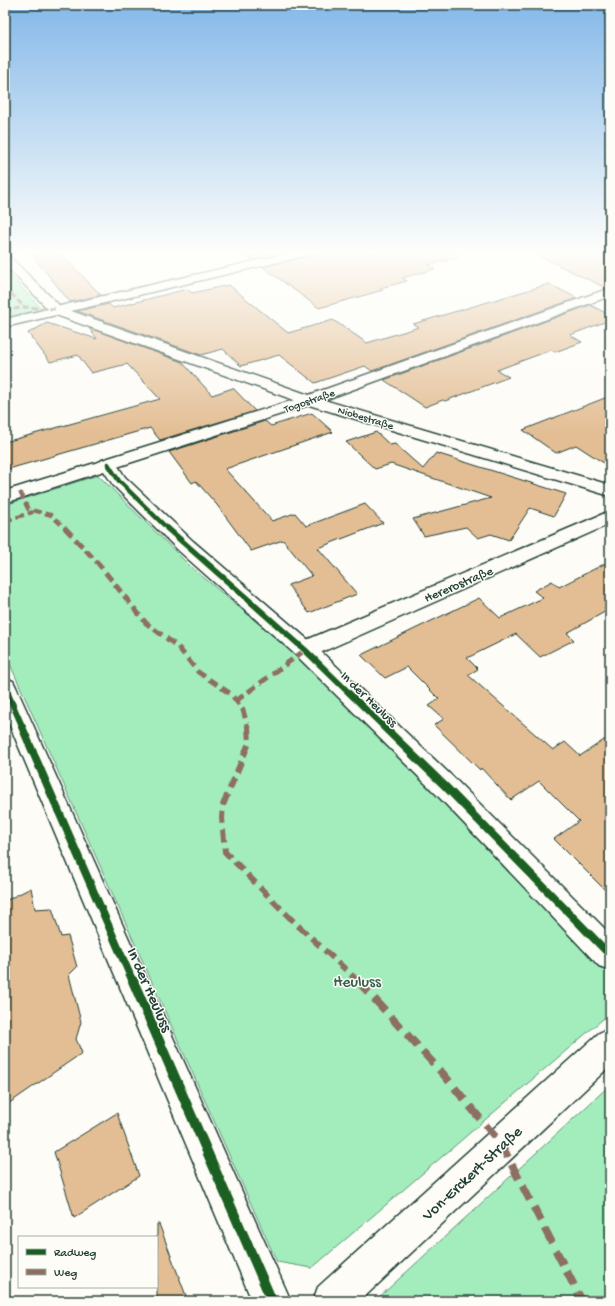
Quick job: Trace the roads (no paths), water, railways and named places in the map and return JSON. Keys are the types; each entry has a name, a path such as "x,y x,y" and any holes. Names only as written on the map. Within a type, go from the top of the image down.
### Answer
{"street":[{"path":"5,323 53,312"},
{"name":"Niobestraße","path":"60,312 309,400 610,491"},
{"name":"Togostraße","path":"5,497 309,400 554,312"},
{"name":"In der Heuluss","path":"108,464 119,481 186,546 305,650 446,787 610,955"},
{"name":"Hererostraße","path":"305,650 610,517"},
{"name":"In der Heuluss","path":"5,687 272,1301"},
{"name":"Von-Erckert-Straße","path":"332,1301 610,1044"}],"park label":[{"name":"Heuluss","path":"357,980"}]}
